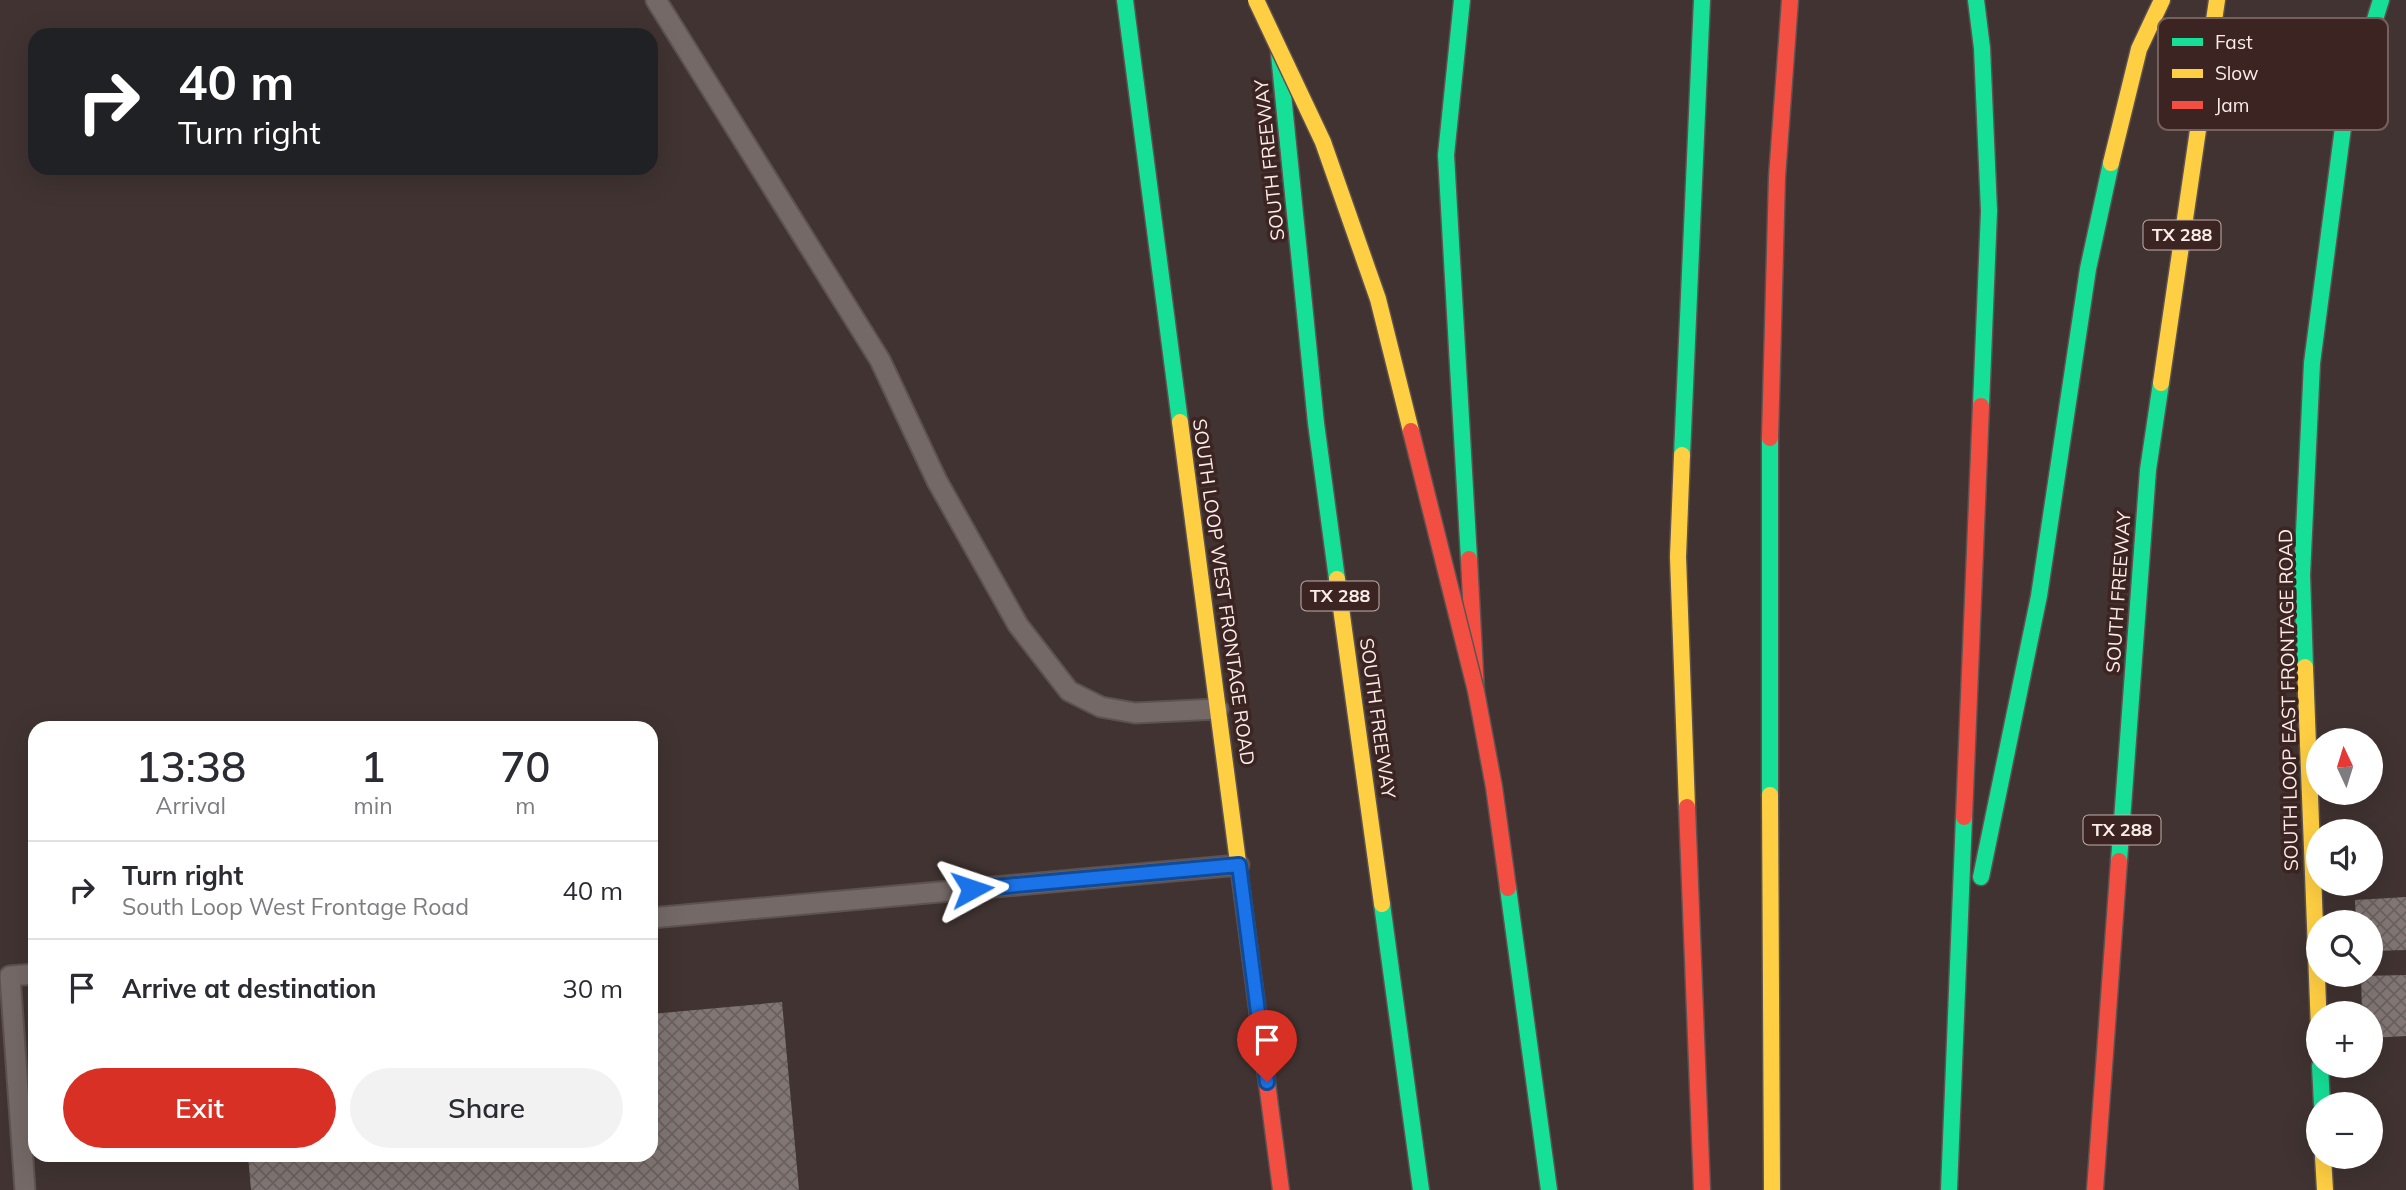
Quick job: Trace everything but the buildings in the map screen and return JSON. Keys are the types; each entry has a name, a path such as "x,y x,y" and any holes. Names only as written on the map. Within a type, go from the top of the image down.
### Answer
{"main road":[{"name":"SOUTH LOOP WEST FRONTAGE ROAD","path":"1125,0 1281,1190"},
{"path":"1256,0 1322,142 1378,299 1476,691 1493,787 1549,1190"},
{"name":"SOUTH FREEWAY","path":"1274,0 1317,423 1421,1190"},
{"path":"1462,0 1446,155 1476,691"},
{"path":"1702,0 1678,557 1702,1190"},
{"path":"1772,1190 1769,464 1777,177 1790,0"},
{"path":"1949,1190 1989,211 1982,48 1976,0"},
{"path":"1959,974 2013,729 2039,596 2088,269 2139,49 2162,0"},
{"name":"SOUTH FREEWAY","path":"2214,18 2217,0"},
{"name":"SOUTH LOOP EAST FRONTAGE ROAD","path":"2375,18 2381,0"},
{"name":"SOUTH FREEWAY","path":"2095,1190 2148,470 2198,130"},
{"name":"SOUTH LOOP EAST FRONTAGE ROAD","path":"2318,1001 2302,575 2312,363 2343,130"},
{"path":"2324,1169 2325,1190"}],"lane":[{"path":"656,0 880,360 937,481 1018,625 1069,691 1101,707 1135,713 1218,709"},
{"path":"658,917 1239,865"},
{"path":"25,1190 10,976 28,975"}],"traffic: fast":[{"path":"1125,0 1180,422"},
{"path":"1462,0 1446,155 1469,559"},
{"path":"1682,455 1702,0"},
{"path":"1976,0 1982,48 1989,211 1981,406"},
{"path":"2375,18 2381,0"},
{"path":"1279,54 1316,423 1337,579"},
{"path":"2305,667 2302,575 2312,363 2343,130"},
{"path":"1981,877 2039,596 2088,269 2111,163"},
{"path":"2119,861 2148,470 2161,383"},
{"path":"1770,438 1770,795"},
{"path":"1949,1190 1964,817"},
{"path":"1508,888 1549,1190"},
{"path":"1382,904 1421,1190"},
{"path":"2321,1078 2321,1092"}],"traffic: slow":[{"path":"1256,0 1323,142 1378,299 1411,431"},
{"path":"2111,163 2139,49 2162,0"},
{"path":"2214,18 2217,0"},
{"path":"2161,383 2198,130"},
{"path":"1180,422 1258,1014"},
{"path":"1682,455 1678,557 1687,807"},
{"path":"1337,579 1382,904"},
{"path":"2305,667 2318,1001"},
{"path":"1770,795 1772,1190"},
{"path":"2324,1169 2325,1190"}],"traffic: jam":[{"path":"1770,438 1777,177 1790,0"},
{"path":"1964,817 1981,406"},
{"path":"1411,431 1476,691"},
{"path":"1469,559 1476,691 1494,787 1508,888"},
{"path":"1687,807 1702,1190"},
{"path":"2095,1190 2119,861"},
{"path":"1258,1014 1281,1190"}],"route":[{"path":"972,889 1239,865 1267,1082"}]}
